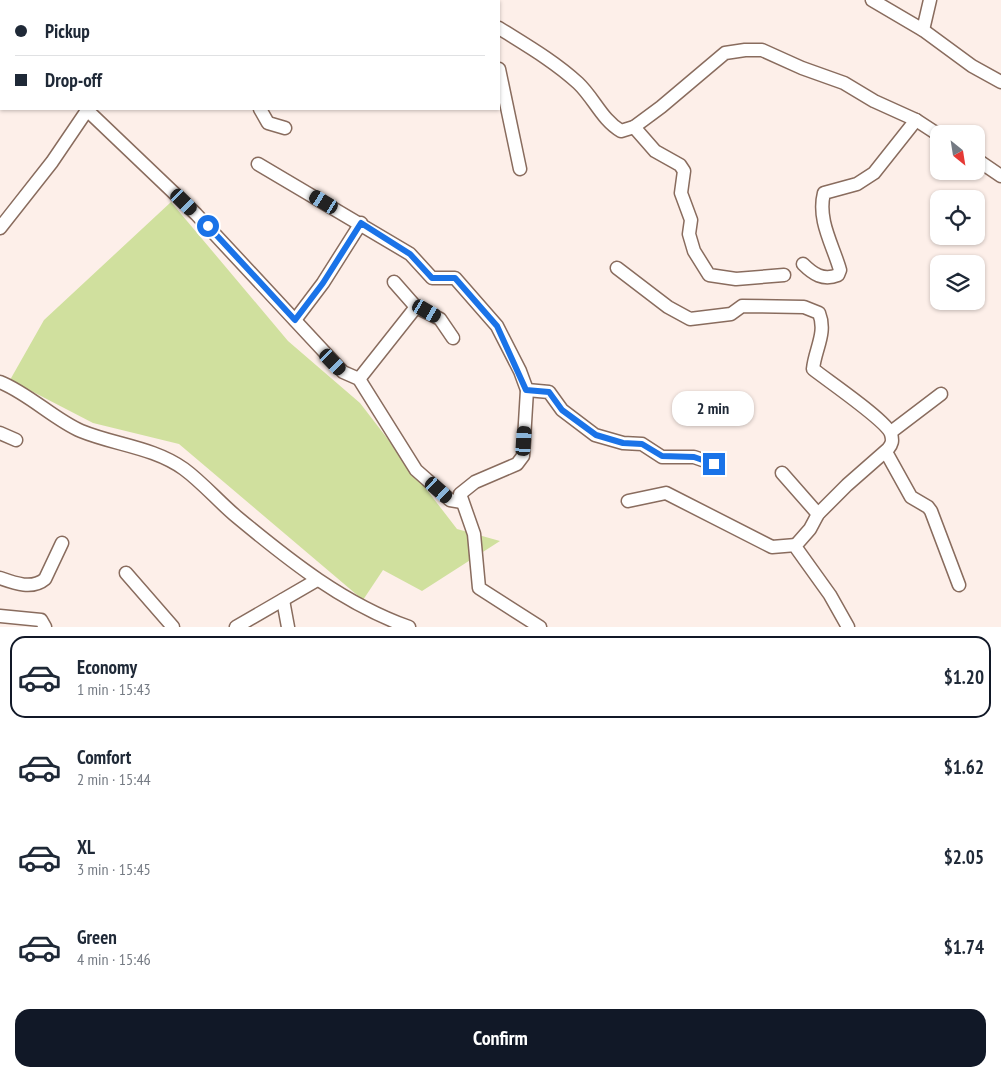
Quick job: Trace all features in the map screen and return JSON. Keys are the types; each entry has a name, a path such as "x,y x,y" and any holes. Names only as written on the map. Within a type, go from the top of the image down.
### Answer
{"street":[{"path":"872,0 923,30 972,66 1001,82"},
{"path":"923,30 930,0"},
{"path":"500,29 545,56 579,84 610,124 621,131 634,127 690,85 707,67 725,53 745,50 762,50 802,68 844,83 874,101 916,120 930,129"},
{"path":"500,74 520,169"},
{"path":"0,228 52,162 86,110"},
{"path":"88,110 196,214 343,372 359,379 416,470 450,500 462,502"},
{"path":"261,110 268,122 285,128"},
{"path":"803,264 815,275 831,278 838,275 840,270 820,207 824,193 856,184 874,174 916,120"},
{"path":"634,127 655,151 680,165 684,171 681,193 691,220 689,234 694,252 709,275 736,279 784,276"},
{"path":"258,164 361,223 410,254 432,278 455,278 497,326 526,390 524,456 517,464 475,482 460,494 474,534 479,588 540,627"},
{"path":"985,165 1001,176"},
{"path":"295,320 323,283 361,223"},
{"path":"617,268 668,308 690,318 731,314 742,306 804,307 819,313 823,324 813,369 880,420 891,432 892,442 886,452 847,485 818,514 810,529 796,545 772,547 666,494 628,501"},
{"path":"394,282 416,307 440,319 453,338"},
{"path":"359,379 416,307"},
{"path":"0,382 79,430 139,448 165,458 185,469 237,517 342,598 404,626"},
{"path":"526,390 549,392 562,410 596,435 623,443 642,444 662,456 694,457 714,464"},
{"path":"891,432 941,394"},
{"path":"0,433 16,440"},
{"path":"886,452 911,497 928,507 931,511 959,585"},
{"path":"782,473 818,514"},
{"path":"0,578 12,583 32,585 40,583 45,579 62,543"},
{"path":"796,545 830,595 848,627"},
{"path":"126,573 173,627"},
{"path":"236,627 317,580"},
{"path":"283,600 288,627"},
{"path":"0,616 41,620 45,627"}],"green space":[{"path":"171,202 288,341 360,403 457,529 500,541 422,591 383,570 363,600 179,444 93,423 10,380 44,320"}],"route":[{"path":"208,226 295,320 323,283 361,223 410,254 432,278 455,278 497,326 520,372 526,390 549,392 562,410 579,425 596,435 623,443 642,444 662,456 694,457 714,464"}]}
